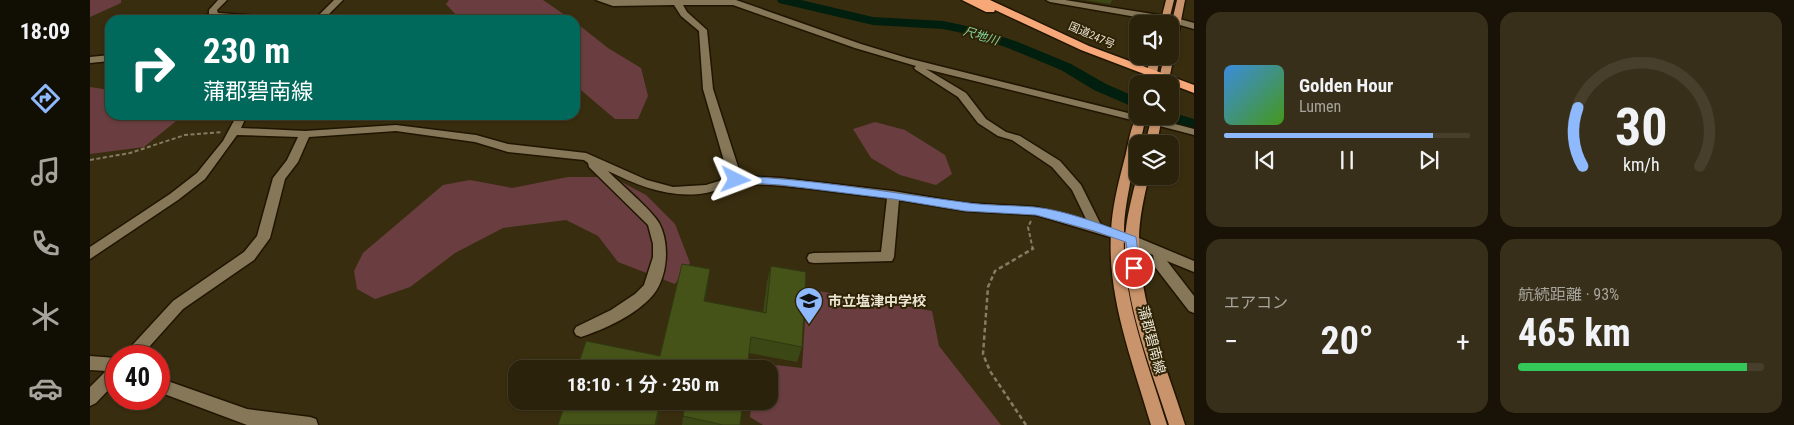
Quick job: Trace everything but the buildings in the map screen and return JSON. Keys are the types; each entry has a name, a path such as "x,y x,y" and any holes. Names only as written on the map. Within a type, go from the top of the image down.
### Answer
{"highway":[{"name":"国道247号","path":"967,0 1090,56 1140,75"},
{"name":"国道247号","path":"982,0 1143,75"},
{"name":"国道247号","path":"1179,86 1194,89"},
{"name":"国道247号","path":"1179,91 1194,98"}],"main road":[{"path":"1166,15 1170,0"},
{"path":"1177,15 1181,0"},
{"name":"蒲郡碧南線","path":"1138,125 1119,203 1117,234 1119,280 1159,425"},
{"name":"蒲郡碧南線","path":"1141,185 1132,240 1135,281 1177,425"}],"street":[{"path":"214,15 213,10 223,0"},
{"path":"323,15 339,0"},
{"path":"600,0 613,4 734,2 858,46 904,60 1129,114"},
{"path":"1050,0 1129,15"},
{"path":"676,2 684,14 704,30 708,89 736,180"},
{"path":"1179,22 1194,26"},
{"path":"90,60 105,58"},
{"path":"904,60 921,68 962,95 982,121 1002,134 1016,138 1056,164 1077,188 1096,227"},
{"path":"90,254 174,197 201,176 234,131 240,120"},
{"path":"1174,125 1194,132"},
{"path":"234,131 305,134 396,128 476,138 508,148 586,156 643,183 673,191 706,189 736,180 781,182 893,195 965,207 1036,211 1117,234 1194,267"},
{"path":"142,345 178,306 249,256 263,238 279,178 292,162 305,134"},
{"path":"581,331 626,308 649,291 661,253 659,235 653,223 586,156"},
{"path":"814,258 887,257 893,195"},
{"path":"1160,251 1160,263 1194,307"},
{"path":"90,363 105,364"},
{"path":"90,398 105,383"},
{"path":"170,390 244,421 310,425"}],"path":[{"path":"90,160 130,153 185,135 234,131"},
{"path":"1026,425 990,371 983,354 988,287 994,272 1006,262 1034,249 1028,227 1036,211"}],"shaded area":[{"path":"90,0 121,0 121,3 90,17"},
{"path":"449,0 543,0 565,15 456,15 446,4"},
{"path":"580,26 608,48 641,68 648,96 638,119 615,119 580,89"},
{"path":"90,87 105,89 105,120 176,120 144,147 90,154"},
{"path":"875,122 905,130 945,155 952,174 936,185 900,175 871,158 853,129"},
{"path":"568,177 612,177 646,195 675,224 690,263 675,284 618,262 598,236 566,220 503,228 455,253 410,287 375,299 357,289 354,271 363,253 443,185 470,180 512,188"},
{"path":"807,289 932,311 939,346 1001,425 763,425 750,417 751,410 778,410 778,365 802,368"}],"waterway":[{"name":"尺地川","path":"784,0 873,21 943,25 971,31 1013,45 1066,67 1100,87 1129,100"},
{"name":"尺地川","path":"1179,120 1194,125"}],"place":[{"name":"市立塩津中学校","path":"809,325"}],"route":[{"path":"736,180 781,182 893,195 965,207 1036,211 1096,227 1132,240 1134,268"}]}
